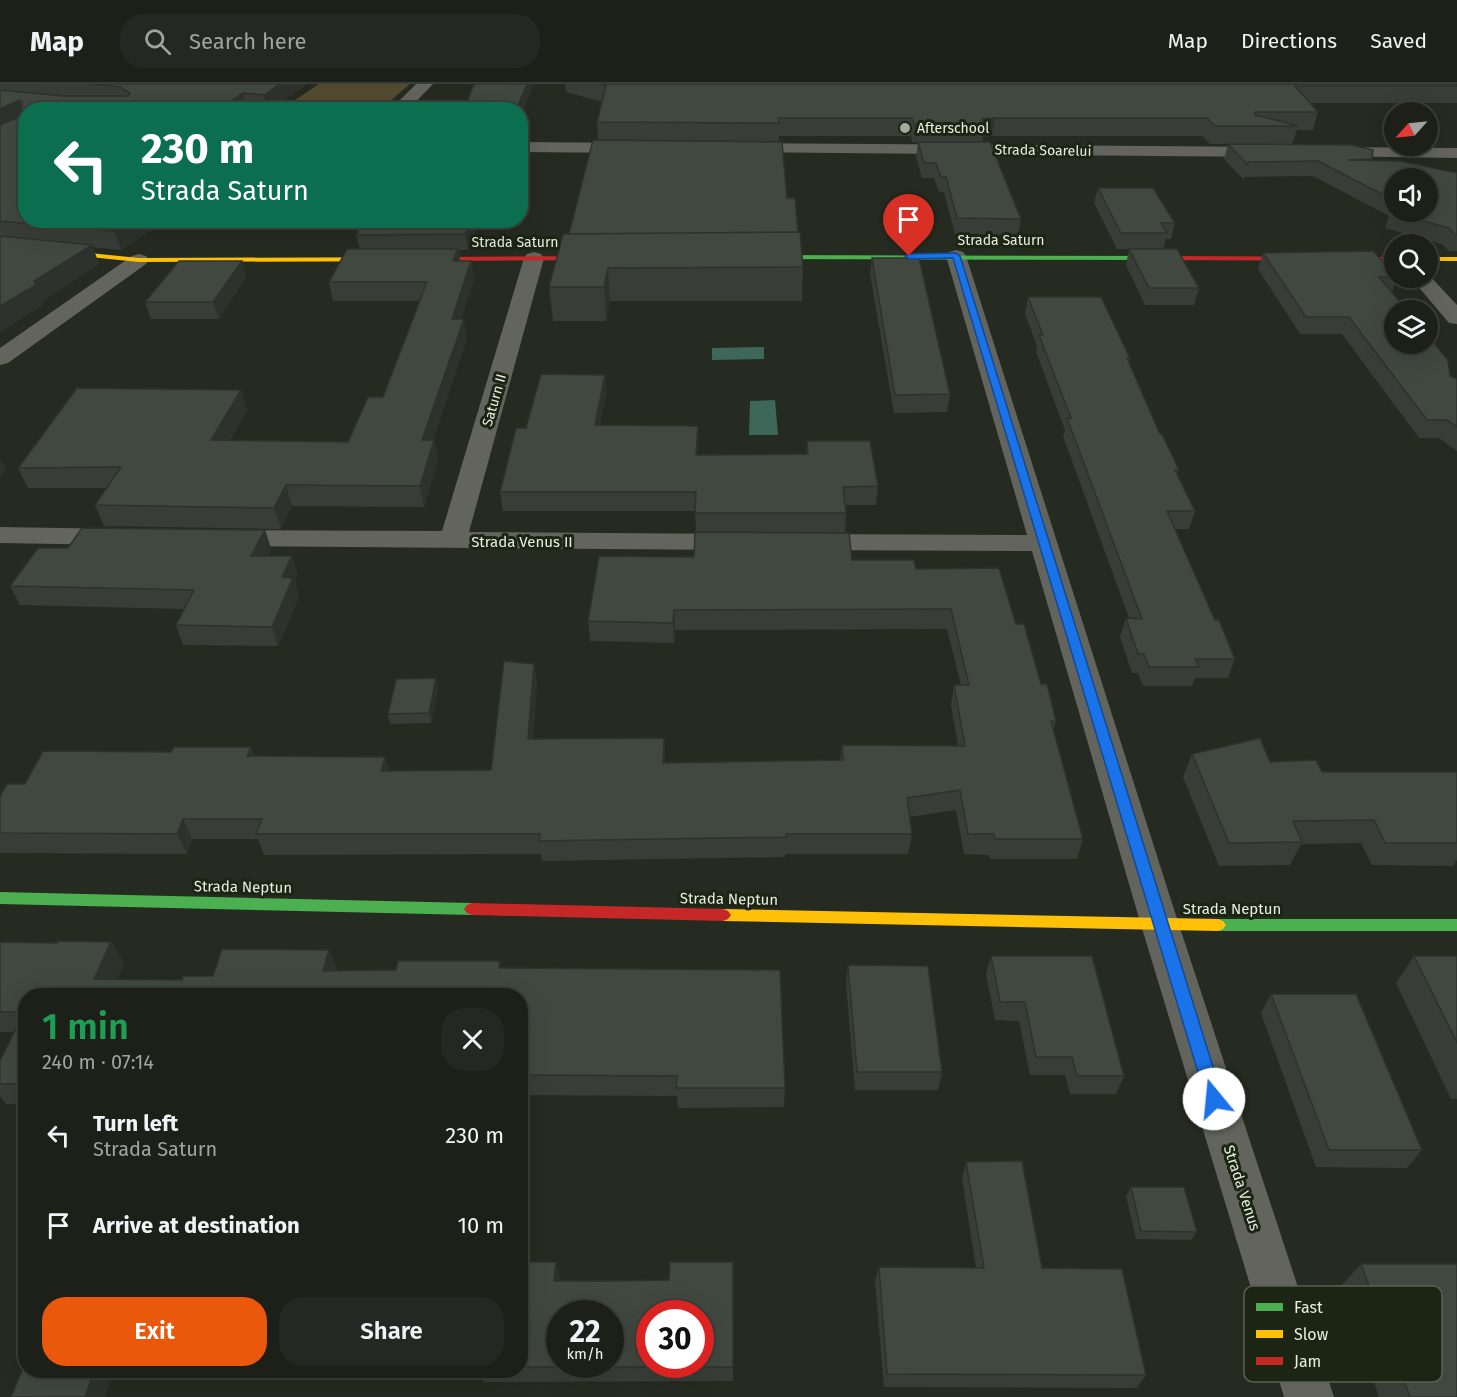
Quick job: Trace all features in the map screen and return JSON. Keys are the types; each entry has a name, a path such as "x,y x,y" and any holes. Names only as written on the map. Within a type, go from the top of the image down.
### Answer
{"street":[{"path":"406,102 425,84"},
{"path":"528,147 651,148"},
{"name":"Strada Soarelui","path":"722,148 1283,152"},
{"path":"1307,152 1457,153"},
{"name":"Strada Saturn","path":"0,246 139,260 616,258"},
{"name":"Strada Venus","path":"956,256 1160,925 1274,1286"},
{"name":"Strada Saturn","path":"745,257 1384,259"},
{"name":"Saturn II","path":"453,542 534,258"},
{"path":"1438,259 1457,260"},
{"path":"0,358 139,260"},
{"path":"1429,288 1457,318"},
{"path":"0,535 143,537"},
{"name":"Strada Venus II","path":"203,538 453,542 1044,543"},
{"name":"Strada Neptun","path":"0,898 1160,925 1457,926"},
{"name":"Strada Venus","path":"1304,1382 1309,1397"}],"shaded area":[{"path":"319,84 410,84 389,102 292,102"},
{"path":"764,347 764,359 712,360 712,348"},
{"path":"775,400 778,435 749,435 750,401"}],"building":[{"path":"91,84 280,84 264,95 243,93 229,102 22,102 19,100 0,109 0,90 64,96 128,96 130,93 120,87"},
{"path":"474,84 527,84 519,102 467,102"},
{"path":"600,84 1457,84 1457,86 1295,86 1318,112 1255,112 1255,115 1298,126 1215,126 1207,118 995,118 982,119 984,125 914,124 912,118 778,118 779,123 597,122 606,86"},
{"path":"18,117 18,223 0,221 0,125"},
{"path":"593,140 782,142 787,198 795,198 798,232 569,234"},
{"path":"918,142 990,142 1021,219 957,218 946,177 941,177 936,163 924,163"},
{"path":"1228,144 1352,145 1373,150 1372,159 1348,160 1400,161 1433,168 1384,168 1384,195 1318,161 1248,162 1248,165"},
{"path":"1438,169 1457,173 1457,235 1449,228 1427,222 1438,222"},
{"path":"1098,188 1153,188 1175,223 1161,223 1167,233 1121,233"},
{"path":"80,228 119,228 114,231"},
{"path":"360,228 468,228 465,234 356,235"},
{"path":"800,232 803,267 608,268 604,287 549,287 563,234"},
{"path":"0,236 92,245 34,281 36,285 0,306"},
{"path":"347,249 458,249 453,261 471,261 452,319 464,319 422,440 434,440 420,486 286,485 274,508 95,505 121,467 18,468 77,388 241,390 211,440 348,442 368,397 383,397 427,282 329,282"},
{"path":"1129,249 1177,249 1199,288 1149,288"},
{"path":"1373,251 1384,262 1384,277 1379,277 1384,283 1384,288 1388,288 1399,300 1384,300 1384,354 1438,354 1438,348 1448,360 1450,376 1457,379 1457,427 1447,420 1427,420 1349,317 1306,317 1263,253"},
{"path":"872,258 919,258 950,394 895,395"},
{"path":"179,261 242,261 213,302 145,302"},
{"path":"1028,297 1101,297 1130,358 1127,358 1160,434 1179,470 1175,470 1195,511 1167,511 1215,620 1219,620 1235,659 1195,659 1199,667 1149,667 1144,654 1138,654 1126,618 1142,619 1067,418 1071,418 1039,335 1043,335"},
{"path":"541,374 605,375 595,425 698,426 696,455 808,454 807,441 870,441 878,486 843,487 846,513 695,513 696,492 500,492 516,428 526,428"},
{"path":"82,528 265,530 251,556 292,556 282,577 293,578 272,627 176,625 194,590 10,586 38,548 68,548"},
{"path":"695,532 849,533 852,560 914,560 916,569 999,568 1016,624 1024,624 1041,684 1047,684 1056,721 1051,721 1083,839 995,839 994,834 968,834 960,790 907,798 912,834 786,834 786,837 539,841 540,834 256,834 262,819 183,819 177,834 0,833 0,797 7,784 25,784 43,751 171,752 174,747 251,747 247,756 385,757 381,771 491,770 504,661 534,664 528,739 664,738 663,763 843,760 842,745 965,746 954,685 969,685 951,609 674,610 673,623 588,621 599,556 694,557"},
{"path":"436,678 429,713 388,714 396,679"},
{"path":"1260,738 1270,762 1316,760 1322,772 1457,772 1457,843 1385,843 1374,820 1293,821 1302,842 1229,843 1192,754"},
{"path":"58,941 111,942 94,979 182,980 183,976 213,976 222,949 329,950 323,971 396,970 398,961 500,961 499,968 780,970 785,1088 676,1088 677,1076 528,1075 528,988 18,988 18,1012 0,1012 0,942 57,943"},
{"path":"991,956 1092,956 1124,1076 1077,1076 1072,1057 1036,1057 1025,1002 1000,1002"},
{"path":"1414,956 1457,956 1457,1043"},
{"path":"848,965 928,966 942,1072 857,1072"},
{"path":"1271,994 1356,994 1422,1150 1329,1150"},
{"path":"18,1024 18,1084 0,1084 0,1061"},
{"path":"1022,1161 1042,1268 1122,1269 1146,1375 887,1374 879,1267 984,1268 966,1162"},
{"path":"1131,1187 1184,1187 1197,1232 1141,1231"},
{"path":"528,1262 556,1262 554,1281 610,1281 669,1280 670,1262 733,1262 733,1367 714,1367 714,1300 636,1300 636,1367 624,1367 624,1300 546,1300 546,1367 528,1367"},
{"path":"1361,1264 1457,1264 1457,1397 1410,1397 1404,1382 1442,1382 1442,1286 1369,1286"},
{"path":"19,1378 92,1378 85,1397 11,1397"}],"traffic: fast":[{"path":"758,257 1167,258"},
{"path":"0,898 472,909"},
{"path":"1218,925 1457,925"}],"traffic: slow":[{"path":"0,246 139,260 447,259"},
{"path":"1438,259 1457,259"},
{"path":"723,915 1218,925"}],"traffic: jam":[{"path":"447,259 601,258"},
{"path":"1167,258 1384,259"},
{"path":"472,909 723,915"}],"place":[{"name":"Afterschool","path":"905,128"}],"route":[{"path":"909,256 956,256 1214,1099"}]}
